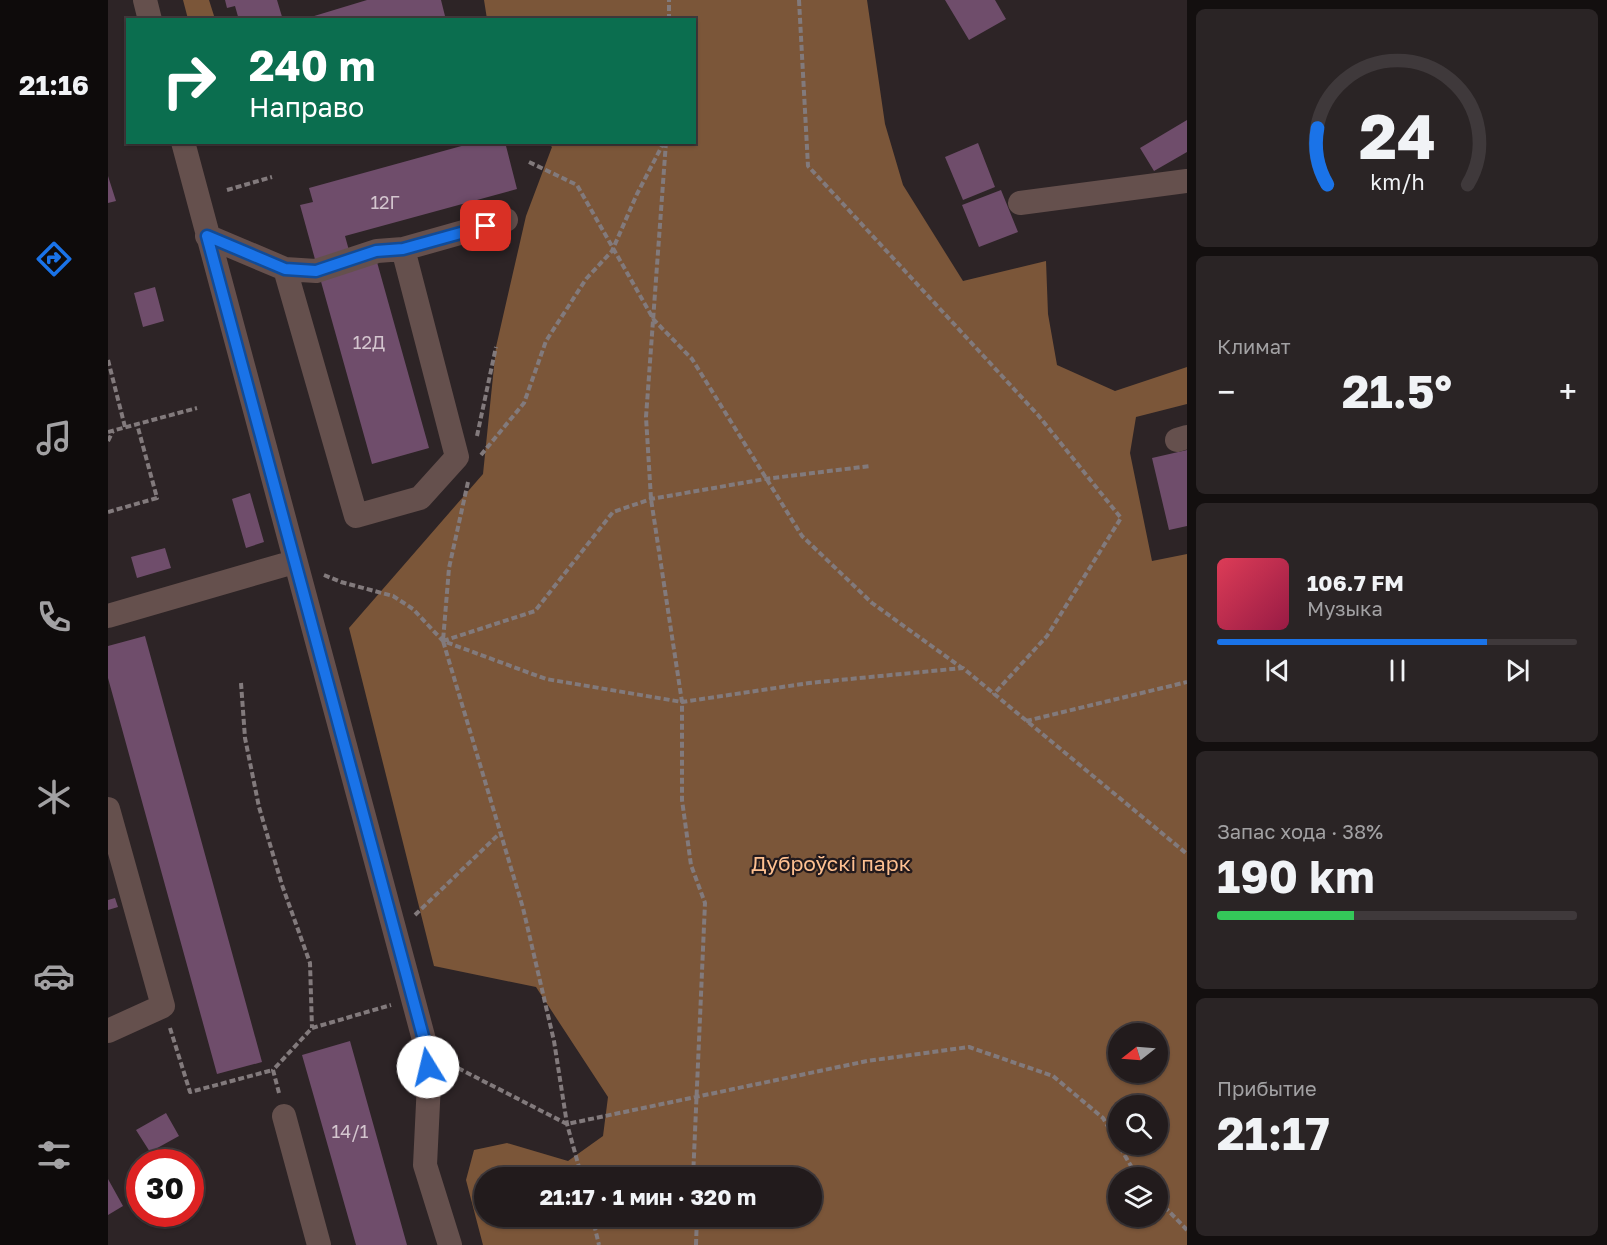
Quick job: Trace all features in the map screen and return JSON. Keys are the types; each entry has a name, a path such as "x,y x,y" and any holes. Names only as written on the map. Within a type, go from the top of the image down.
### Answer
{"street":[{"path":"145,0 150,18"},
{"path":"184,144 427,1051 429,1083 426,1165 450,1245"},
{"path":"1020,203 1187,181"},
{"path":"207,236 285,269 316,271 376,251 403,249 506,220"},
{"path":"285,269 356,516 420,498 457,457 403,249"},
{"path":"108,616 294,562"},
{"path":"108,809 163,1006 108,1031"},
{"path":"284,1116 319,1245"}],"path":[{"path":"669,0 669,18"},
{"path":"799,0 808,166 1038,415 1121,518 1047,636 993,695"},
{"path":"478,458 524,403 546,341 586,279 612,251 637,194 664,144"},
{"path":"665,144 646,417 651,499 682,702 682,800 691,865 705,903 693,1167"},
{"path":"529,162 577,185 612,251 654,320 692,359 765,480 802,536 864,596 963,668 1187,854"},
{"path":"227,190 272,177"},
{"path":"475,445 496,347"},
{"path":"108,360 125,427"},
{"path":"108,441 111,431 197,408"},
{"path":"108,512 157,498 137,424"},
{"path":"443,641 535,611 613,512 651,499 765,480 870,466"},
{"path":"468,478 449,568 443,641 523,908 552,1030 567,1124 579,1167"},
{"path":"294,562 341,582 393,596 413,609 443,641 546,679 682,702 809,683 963,668"},
{"path":"1026,721 1187,682"},
{"path":"241,683 245,738 259,807 282,885 310,963 312,1028"},
{"path":"394,935 500,832"},
{"path":"163,1006 190,1092 273,1070 312,1028 400,1002"},
{"path":"427,1051 567,1124 867,1061 969,1047 1053,1076 1103,1118 1132,1167"},
{"path":"273,1070 284,1116"},
{"path":"1168,1210 1187,1230"},
{"path":"595,1227 599,1245"},
{"path":"696,1245 697,1227"}],"green space":[{"path":"183,0 209,0 215,18 188,18"},
{"name":"Дуброўскі парк","path":"484,0 867,0 885,124 903,185 963,281 1046,261 1048,314 1057,365 1115,391 1187,367 1187,404 1136,417 1130,453 1152,561 1187,554 1187,1245 483,1245 478,1227 822,1227 822,1167 474,1167 474,1211 466,1180 474,1150 507,1143 568,1161 603,1136 608,1097 536,987 434,966 349,628 483,474 496,347 526,216 552,147 549,144 696,144 696,18 487,18"}],"building":[{"path":"225,0 277,0 282,18 238,18 235,6 227,8"},
{"path":"367,0 441,0 446,18 308,18"},
{"path":"945,0 995,0 1006,19 969,40"},
{"path":"1187,120 1187,152 1154,171 1140,148"},
{"path":"978,143 995,187 963,200 945,157"},
{"path":"469,144 506,144 517,189 345,236 350,254 316,263 300,205 313,202 309,188"},
{"path":"108,176 116,201 108,203"},
{"path":"1001,190 1018,232 979,247 962,205"},
{"path":"377,262 429,448 372,464 320,278"},
{"path":"155,287 164,321 143,327 134,293"},
{"path":"1187,450 1187,526 1169,530 1152,458"},
{"path":"250,493 264,542 246,548 232,499"},
{"path":"165,548 171,568 137,578 131,557"},
{"path":"145,636 262,1062 217,1074 108,678 108,646"},
{"path":"115,898 118,907 108,910 108,900"},
{"path":"350,1041 407,1245 356,1245 302,1055"},
{"path":"166,1113 179,1136 155,1149 148,1149 136,1130"},
{"path":"108,1179 123,1206 108,1215"}],"route":[{"path":"428,1067 427,1051 207,236 285,269 316,271 376,251 403,249 486,226"}]}
